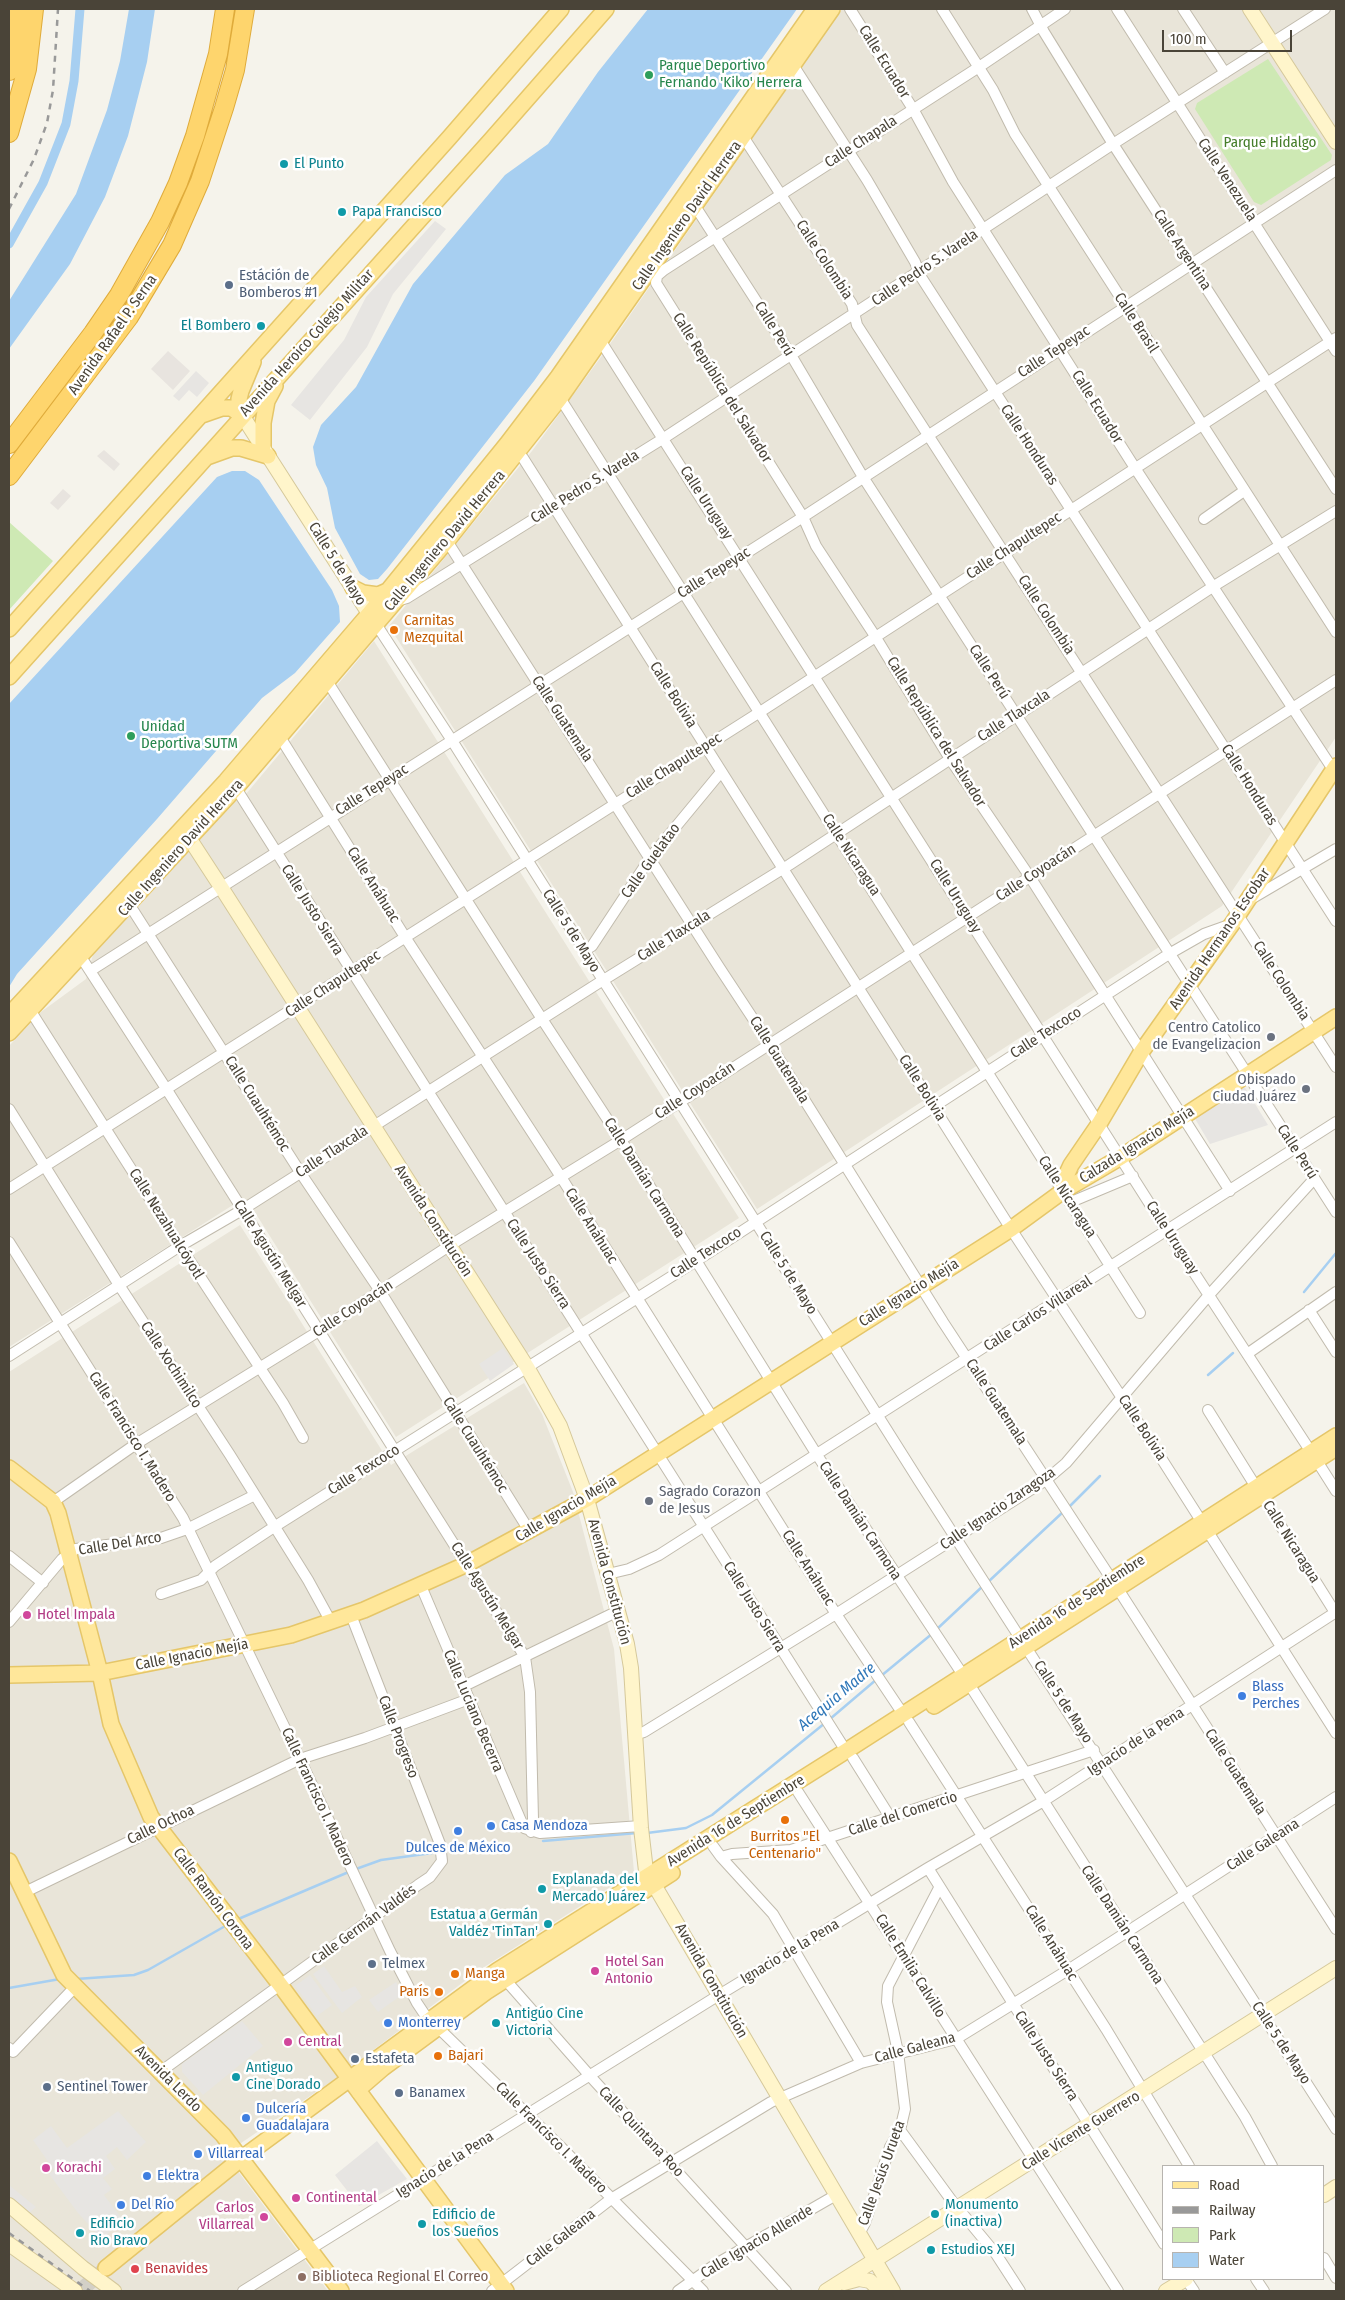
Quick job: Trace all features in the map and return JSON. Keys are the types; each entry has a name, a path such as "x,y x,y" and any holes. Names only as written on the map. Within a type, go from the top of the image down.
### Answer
{"highway":[{"path":"9,71 17,9"},
{"path":"9,133 27,69 34,9"},
{"name":"Avenida Rafael P. Serna","path":"9,444 93,333 119,295 160,222 178,183 195,136 218,54 225,9"},
{"name":"Avenida Rafael P. Serna","path":"9,476 129,317 172,245 200,181 236,70 245,9"}],"main road":[{"path":"9,630 449,138 561,9"},
{"name":"Avenida Heroico Colegio Militar","path":"9,677 606,9"},
{"name":"Calle Ingeniero David Herrera","path":"391,596 447,541 512,448 558,377 815,9"},
{"name":"Calle Ingeniero David Herrera","path":"231,785 372,619 512,448 560,398 600,340 653,274 695,206 832,9"},
{"path":"242,415 241,391 260,348"},
{"path":"203,459 232,448 265,452 262,423 267,401 280,375"},
{"path":"198,417 222,408 231,408 242,415"},
{"path":"353,588 363,594 391,596"},
{"name":"Calle Ingeniero David Herrera","path":"9,1014 280,737 328,681 372,619"},
{"name":"Avenida Hermanos Escobar","path":"1067,1197 1065,1178 1071,1165 1099,1124 1142,1051 1248,901 1285,842 1335,770"},
{"name":"Calle Ingeniero David Herrera","path":"9,1033 129,904 184,835"},
{"name":"Calzada Ignacio Mejía","path":"1067,1197 1121,1157 1336,1017"},
{"name":"Calle Ignacio Mejía","path":"9,1675 100,1673 245,1645 291,1635 331,1622 421,1586 530,1532 587,1499 657,1452 1011,1228 1067,1197"},
{"name":"Avenida 16 de Septiembre","path":"106,2268 242,2158 349,2079 433,2023 501,1974 966,1680 1314,1456 1336,1436"},
{"name":"Avenida 16 de Septiembre","path":"1314,1456 1336,1448"},
{"path":"9,1468 53,1502"},
{"name":"Calle Ramón Corona","path":"53,1502 58,1513 100,1673 111,1724 148,1811 158,1827 281,1986 500,2289"},
{"name":"Avenida 16 de Septiembre","path":"651,1880 717,1851 849,1754"},
{"name":"Avenida Lerdo","path":"9,1861 61,1970 73,1985 223,2134 341,2291"},
{"name":"Avenida 16 de Septiembre","path":"359,2092 364,2084 433,2023"}],"street":[{"name":"Calle Ecuador","path":"850,9 913,109 953,182 1135,468 1335,770"},
{"name":"Calle Brasil","path":"942,9 993,90 1016,134 1336,632"},
{"name":"Calle Argentina","path":"1032,9 1113,144 1336,489"},
{"name":"Calle Chapala","path":"653,274 716,236 1066,9"},
{"name":"Calle Venezuela","path":"1117,9 1254,222 1333,340 1336,351"},
{"path":"1183,9 1225,73"},
{"path":"1250,9 1336,142"},
{"name":"Calle Pedro S. Varela","path":"391,596 407,598 664,438 1113,144 1325,9"},
{"name":"Calle Honduras","path":"792,65 848,150 919,271 994,391 1336,921"},
{"name":"Calle Colombia","path":"742,138 746,141 852,304 857,325 1161,794 1235,919 1314,1032 1336,1067"},
{"name":"Calle Tepeyac","path":"90,971 148,932 803,516 1336,170"},
{"name":"Calle Perú","path":"695,206 791,355 863,477 1336,1212"},
{"name":"Calle República del Salvador","path":"653,274 656,283 803,516 816,546 875,636 950,759 1106,994 1230,1191"},
{"name":"Calle Uruguay","path":"600,340 740,556 1042,1036 1336,1491"},
{"name":"Calle Chapultepec","path":"9,1189 706,747 1333,340"},
{"name":"Calle Nicaragua","path":"560,398 1140,1313"},
{"name":"Calle 5 de Mayo","path":"242,415 451,739 602,981 955,1537 1025,1642 1336,2129"},
{"name":"Calle Bolivia","path":"512,448 553,507 630,626 933,1106 1205,1526 1336,1733"},
{"path":"1204,519 1244,491"},
{"name":"Calle Tlaxcala","path":"9,1356 180,1246 242,1210 602,981 783,869 1016,714 1214,586 1336,511"},
{"name":"Calle Guatemala","path":"447,541 616,803 692,926 769,1043 921,1286 1336,1929"},
{"name":"Calle Coyoacán","path":"53,1502 136,1444 319,1331 504,1211 621,1140 1336,680"},
{"name":"Calle Damián Carmona","path":"328,681 465,899 621,1140 770,1381 896,1576 966,1680 1024,1774 1205,2052 1246,2117 1271,2165"},
{"name":"Calle Anáhuac","path":"280,737 405,937 561,1177 836,1614 983,1836 1188,2165"},
{"name":"Calle Guelatao","path":"584,951 592,946 650,858 721,772"},
{"name":"Calle Justo Sierra","path":"231,785 582,1333 823,1716 890,1816"},
{"name":"Avenida Constitución","path":"184,835 221,887 527,1367 560,1426 587,1499 618,1611 631,1668 642,1843 651,1880 893,2291"},
{"path":"1248,901 1336,849"},
{"name":"Calle Cuauhtémoc","path":"129,904 300,1172 380,1291 530,1532"},
{"name":"Calle Texcoco","path":"161,1594 201,1580 208,1573 274,1527 696,1261 1106,994 1169,954 1235,919"},
{"name":"Calle Agustín Melgar","path":"81,957 525,1657 530,1692 533,1819 531,1832"},
{"name":"Calle Nezahualcóyotl","path":"30,1010 258,1368 283,1403 303,1438"},
{"name":"Calle Xochimilco","path":"9,1109 119,1285 230,1455 331,1622"},
{"name":"Calle Carlos Villareal","path":"608,1574 644,1563 704,1527 1336,1122"},
{"path":"1067,1197 1133,1176"},
{"name":"Calle Ignacio Zaragoza","path":"634,1735 644,1732 836,1614 1046,1480 1081,1448 1209,1295 1314,1179"},
{"name":"Calle Francisco I. Madero","path":"9,1242 183,1518 412,1996 433,2023 527,2114 703,2291"},
{"path":"1244,1348 1336,1292"},
{"path":"1309,1310 1336,1352"},
{"name":"Calle Nicaragua","path":"1208,1410 1336,1613"},
{"name":"Calle Del Arco","path":"9,1622 68,1553 88,1546 161,1538 187,1529 254,1496"},
{"path":"9,1556 43,1583"},
{"name":"Calle Luciano Becerra","path":"421,1586 520,1822 531,1832"},
{"path":"464,1686 618,1611"},
{"name":"Ignacio de la Pena","path":"243,2291 719,1995 928,1868 1042,1802 1336,1613"},
{"name":"Calle Progreso","path":"351,1615 440,1844 442,1860"},
{"name":"Calle Ochoa","path":"24,1893 300,1759 469,1699"},
{"name":"Calle del Comercio","path":"717,1851 732,1854 791,1850 890,1816 957,1797 1094,1750"},
{"name":"Calle Emilia Calvillo","path":"798,1792 1118,2291"},
{"name":"Calle Galeana","path":"500,2289 611,2199 670,2162 779,2098 861,2063 898,2052 956,2039 1068,1970 1336,1797"},
{"path":"531,1832 641,1827"},
{"path":"717,1851 730,1870 763,1901 861,2063"},
{"name":"Calle Germán Valdés","path":"160,2072 168,2064 281,1986 430,1877 442,1860"},
{"name":"Calle Justo Sierra","path":"928,1868 1162,2241"},
{"name":"Calle Jesús Urueta","path":"859,2234 865,2223 890,2147 900,2130 905,2109 898,2052 887,1994 891,1978 939,1888"},
{"name":"Calle Vicente Guerrero","path":"830,2288 1144,2092 1336,1968"},
{"name":"Calle Quintana Roo","path":"501,1974 590,2076 786,2291"},
{"path":"11,2050 73,1985"},
{"path":"900,2130 996,2254 1020,2291"},
{"path":"1325,2194 1336,2187"},
{"name":"Calle Ignacio Allende","path":"678,2291 716,2264 836,2194"},
{"path":"9,2205 83,2268 114,2291"},
{"path":"9,2244 74,2291"},
{"path":"1325,2260 1336,2278"},
{"path":"830,2288 860,2279 870,2281 881,2291"},
{"path":"1166,2291 1184,2280"},
{"path":"1187,2280 1194,2291"},
{"path":"1257,2280 1264,2291"}],"shaded area":[{"path":"842,9 1336,9 1336,737 1222,906 757,1209 389,626 532,451 601,357"},
{"path":"435,221 446,229 393,294 367,347 310,420 291,405 344,340 366,297"},
{"path":"168,351 190,371 173,390 151,369"},
{"path":"196,371 209,383 197,397 189,390 179,401 173,396"},
{"path":"104,450 120,464 114,471 97,456"},
{"path":"63,489 71,496 58,510 50,503"},
{"path":"374,641 739,1218 396,1437 256,1214 244,1198 9,1347 9,1046 41,1012 86,979 93,955 236,801 246,794"},
{"path":"1244,1086 1268,1125 1210,1144 1194,1117"},
{"path":"240,1225 391,1465 524,1383 542,1414 573,1492 614,1649 634,1872 478,1971 335,2079 225,2154 328,2291 9,2291 9,1372"},
{"path":"503,1348 514,1364 490,1381 479,1364"},
{"path":"324,1966 342,1992 355,1986 362,1997 342,2013 313,1974"},
{"path":"310,1975 332,2005 317,2016 295,1986"},
{"path":"396,1982 403,1994 378,2012 369,2000"},
{"path":"242,2021 263,2046 203,2095 182,2072 182,2064"},
{"path":"118,2111 146,2142 127,2160 117,2147 106,2156 115,2169 103,2178 112,2189 104,2195 123,2220 102,2239 78,2213 49,2174 54,2170 33,2140 51,2126 67,2148"},
{"path":"377,2141 407,2179 359,2206 335,2175"},
{"path":"9,2185 36,2207 28,2214 9,2198"}],"green space":[{"name":"Parque Hidalgo","path":"1268,59 1332,155 1331,160 1261,205 1254,202 1195,109 1197,103"},
{"path":"9,522 53,561 9,610"}],"water":[{"path":"129,9 155,9 147,62 128,136 105,197 70,264 9,349 9,301 76,194 107,110 120,61"},
{"path":"648,9 797,9 534,381 387,569 378,579 369,580 360,574 335,528 327,488 316,465 313,447 321,425 356,387 413,284 505,175 548,144 598,72"},
{"name":"Unidad Deportiva SUTM","path":"232,471 245,471 259,480 332,590 339,606 340,622 295,673 262,698 157,819 17,974 9,987 9,704 217,477"}],"waterway":[{"path":"9,244 43,183 66,124 74,81 80,9"},
{"name":"Acequia Madre","path":"1304,1292 1336,1253"},
{"name":"Acequia Madre","path":"1208,1375 1233,1353"},
{"name":"Acequia Madre","path":"1069,1507 1100,1476"},
{"name":"Acequia Madre","path":"988,1582 1063,1512"},
{"name":"Acequia Madre","path":"937,1629 984,1585"},
{"name":"Acequia Madre","path":"881,1676 933,1633"},
{"name":"Acequia Madre","path":"830,1719 877,1679"},
{"name":"Acequia Madre","path":"647,1833 686,1828 712,1815 825,1723"},
{"name":"Acequia Madre","path":"543,1841 637,1833"},
{"path":"356,1869 381,1860 432,1853"},
{"path":"236,1920 351,1871"},
{"path":"76,1979 134,1975 148,1970 227,1925"},
{"path":"9,1988 60,1979"}],"tunnel":[{"path":"80,2291 105,2269"}],"railway":[{"path":"9,209 34,159 47,123 53,90 58,9"},
{"path":"9,2233 90,2291"}],"place":[{"name":"Parque Deportivo Fernando 'Kiko' Herrera","path":"649,75"},
{"name":"El Punto","path":"284,164"},
{"name":"Papa Francisco","path":"342,212"},
{"name":"Estáción de Bomberos #1","path":"229,285"},
{"name":"El Bombero","path":"261,326"},
{"name":"Carnitas Mezquital","path":"394,630"},
{"name":"Unidad Deportiva SUTM","path":"131,736"},
{"name":"Centro Catolico de Evangelizacion","path":"1271,1037"},
{"name":"Obispado Ciudad Juárez","path":"1306,1089"},
{"name":"Sagrado Corazon de Jesus","path":"649,1501"},
{"name":"Hotel Impala","path":"27,1615"},
{"name":"Blass Perches","path":"1242,1696"},
{"name":"Burritos \"El Centenario\"","path":"785,1820"},
{"name":"Casa Mendoza","path":"491,1826"},
{"name":"Dulces de México","path":"458,1831"},
{"name":"Explanada del Mercado Juárez","path":"542,1889"},
{"name":"Estatua a Germán Valdéz 'TinTan'","path":"548,1924"},
{"name":"Telmex","path":"372,1964"},
{"name":"Hotel San Antonio","path":"595,1971"},
{"name":"Manga","path":"455,1974"},
{"name":"París","path":"439,1992"},
{"name":"Monterrey","path":"388,2023"},
{"name":"Antigúo Cine Victoria","path":"496,2023"},
{"name":"Central","path":"288,2042"},
{"name":"Bajari","path":"438,2056"},
{"name":"Estafeta","path":"355,2059"},
{"name":"Antiguo Cine Dorado","path":"236,2077"},
{"name":"Sentinel Tower","path":"47,2087"},
{"name":"Banamex","path":"399,2093"},
{"name":"Dulcería Guadalajara","path":"246,2118"},
{"name":"Villarreal","path":"198,2154"},
{"name":"Korachi","path":"46,2168"},
{"name":"Elektra","path":"147,2176"},
{"name":"Continental","path":"296,2198"},
{"name":"Del Río","path":"121,2205"},
{"name":"Monumento (inactiva)","path":"935,2214"},
{"name":"Carlos Villarreal","path":"264,2217"},
{"name":"Edificio de los Sueños","path":"422,2224"},
{"name":"Edificio Rio Bravo","path":"80,2233"},
{"name":"Estudios XEJ","path":"931,2250"},
{"name":"Benavides","path":"135,2269"},
{"name":"Biblioteca Regional El Correo","path":"302,2277"}]}
